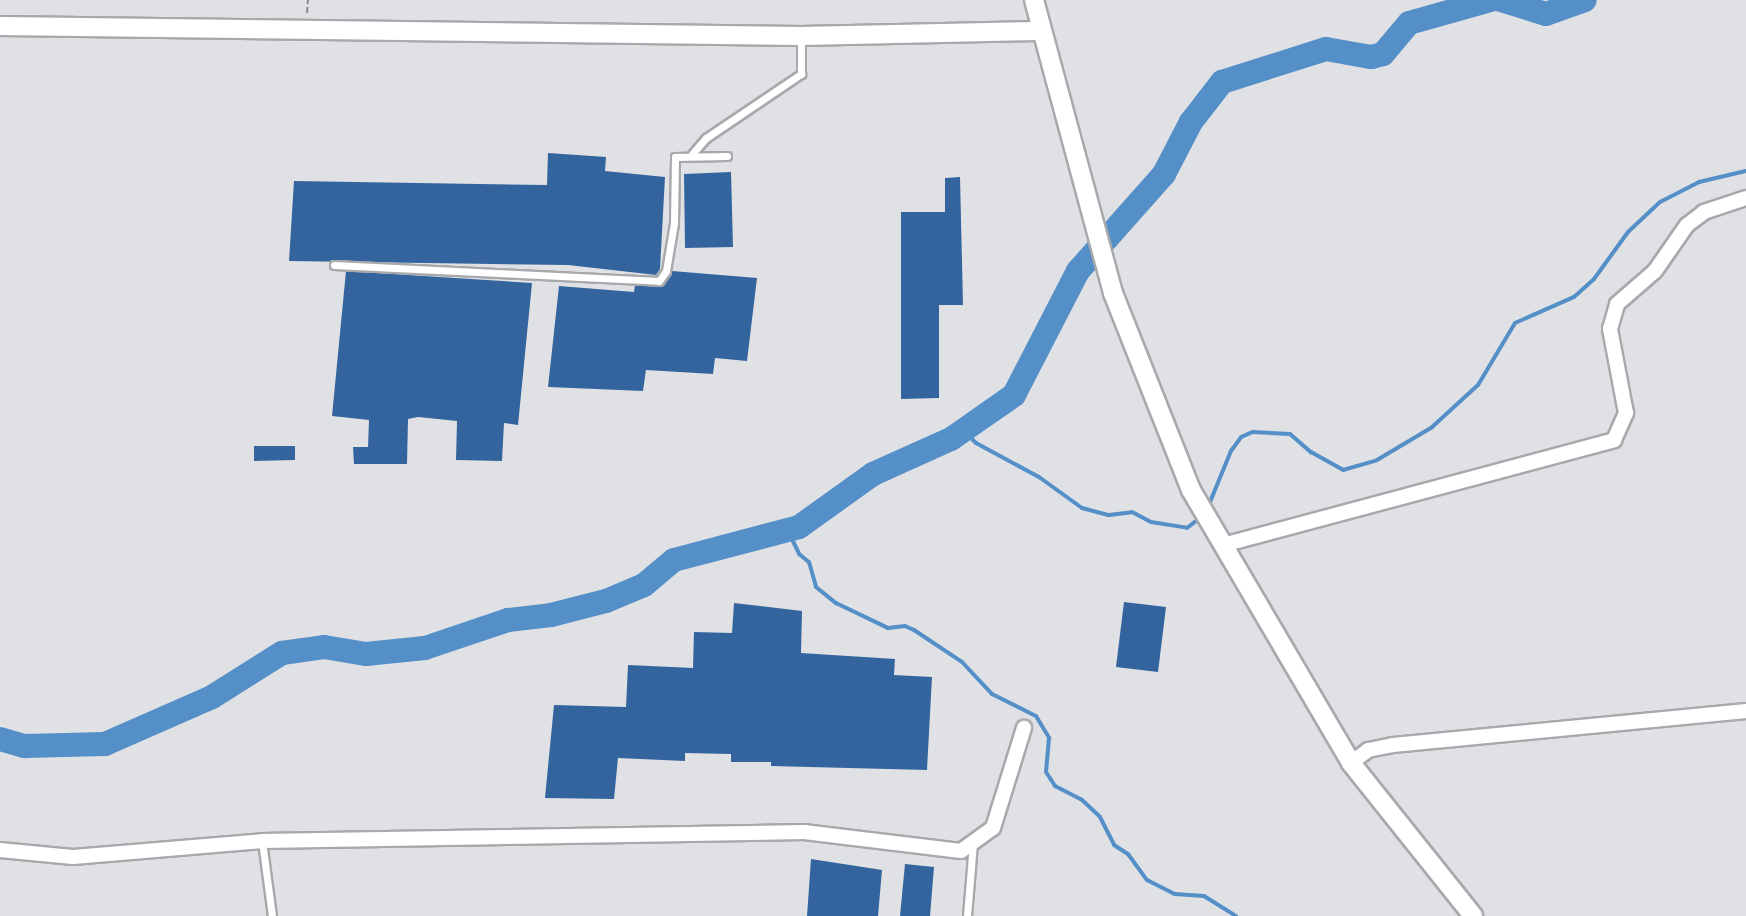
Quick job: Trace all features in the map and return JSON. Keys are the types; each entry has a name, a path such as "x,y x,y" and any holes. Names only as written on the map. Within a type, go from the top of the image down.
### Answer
{"street":[{"path":"1035,0 1040,31 1106,270 1198,503 1351,763 1473,916"},
{"path":"0,26 801,36 1040,31"},
{"path":"1223,545 1614,441 1626,413 1611,329 1617,304 1655,271 1687,225 1704,212 1746,198"},
{"path":"1351,763 1368,750 1393,745 1746,711"},
{"path":"0,850 73,857 262,842 804,832 962,851 993,828 1024,728"}],"lane":[{"path":"692,154 706,138 801,74 801,36"},
{"path":"334,265 659,281 666,271 674,223 673,163 680,154 728,156"},
{"path":"262,842 272,916"},
{"path":"967,916 973,843"}],"building":[{"path":"548,153 606,157 605,171 665,177 660,269 656,275 568,265 289,261 294,181 547,185"},
{"path":"731,172 733,247 685,248 684,174"},
{"path":"960,177 963,305 939,305 939,398 901,399 901,212 945,212 945,178"},
{"path":"346,271 532,283 518,425 504,423 502,461 456,460 457,421 418,417 408,419 407,464 354,464 353,447 368,447 369,420 332,416"},
{"path":"672,271 757,278 747,361 715,358 713,374 646,370 643,391 548,387 559,286 634,292 635,285 662,286"},
{"path":"254,446 295,446 295,460 254,461"},
{"path":"1124,602 1166,607 1158,672 1116,667"},
{"path":"734,603 802,611 801,653 895,659 894,675 932,677 927,770 771,766 771,762 731,762 731,754 685,753 685,761 618,758 614,799 545,798 554,705 626,707 628,665 693,668 694,632 732,633"},
{"path":"811,859 882,870 878,916 807,916"},
{"path":"905,864 934,867 930,916 900,916"}],"waterway":[{"path":"0,739 25,746 105,744 212,697 282,653 324,647 366,654 425,648 508,620 551,615 606,601 644,585 674,560 799,527 873,474 951,439 1014,395 1078,271 1164,174 1191,122 1222,82 1326,49 1371,57 1383,54 1409,23 1491,0"},
{"path":"1501,0 1546,14 1585,0"},
{"path":"1208,507 1231,451 1241,437 1253,432 1290,434 1311,452 1343,470 1377,460 1431,428 1478,385 1515,323 1574,297 1594,279 1628,232 1660,202 1699,182 1746,171"},
{"path":"963,430 976,443 1039,477 1082,508 1109,515 1132,512 1151,522 1187,528 1200,518"},
{"path":"788,531 799,554 809,562 816,587 836,603 888,628 905,626 914,630 962,662 992,694 1036,716 1049,738 1046,772 1055,786 1081,799 1100,817 1114,845 1128,854 1147,880 1175,894 1204,896 1236,916"}]}
